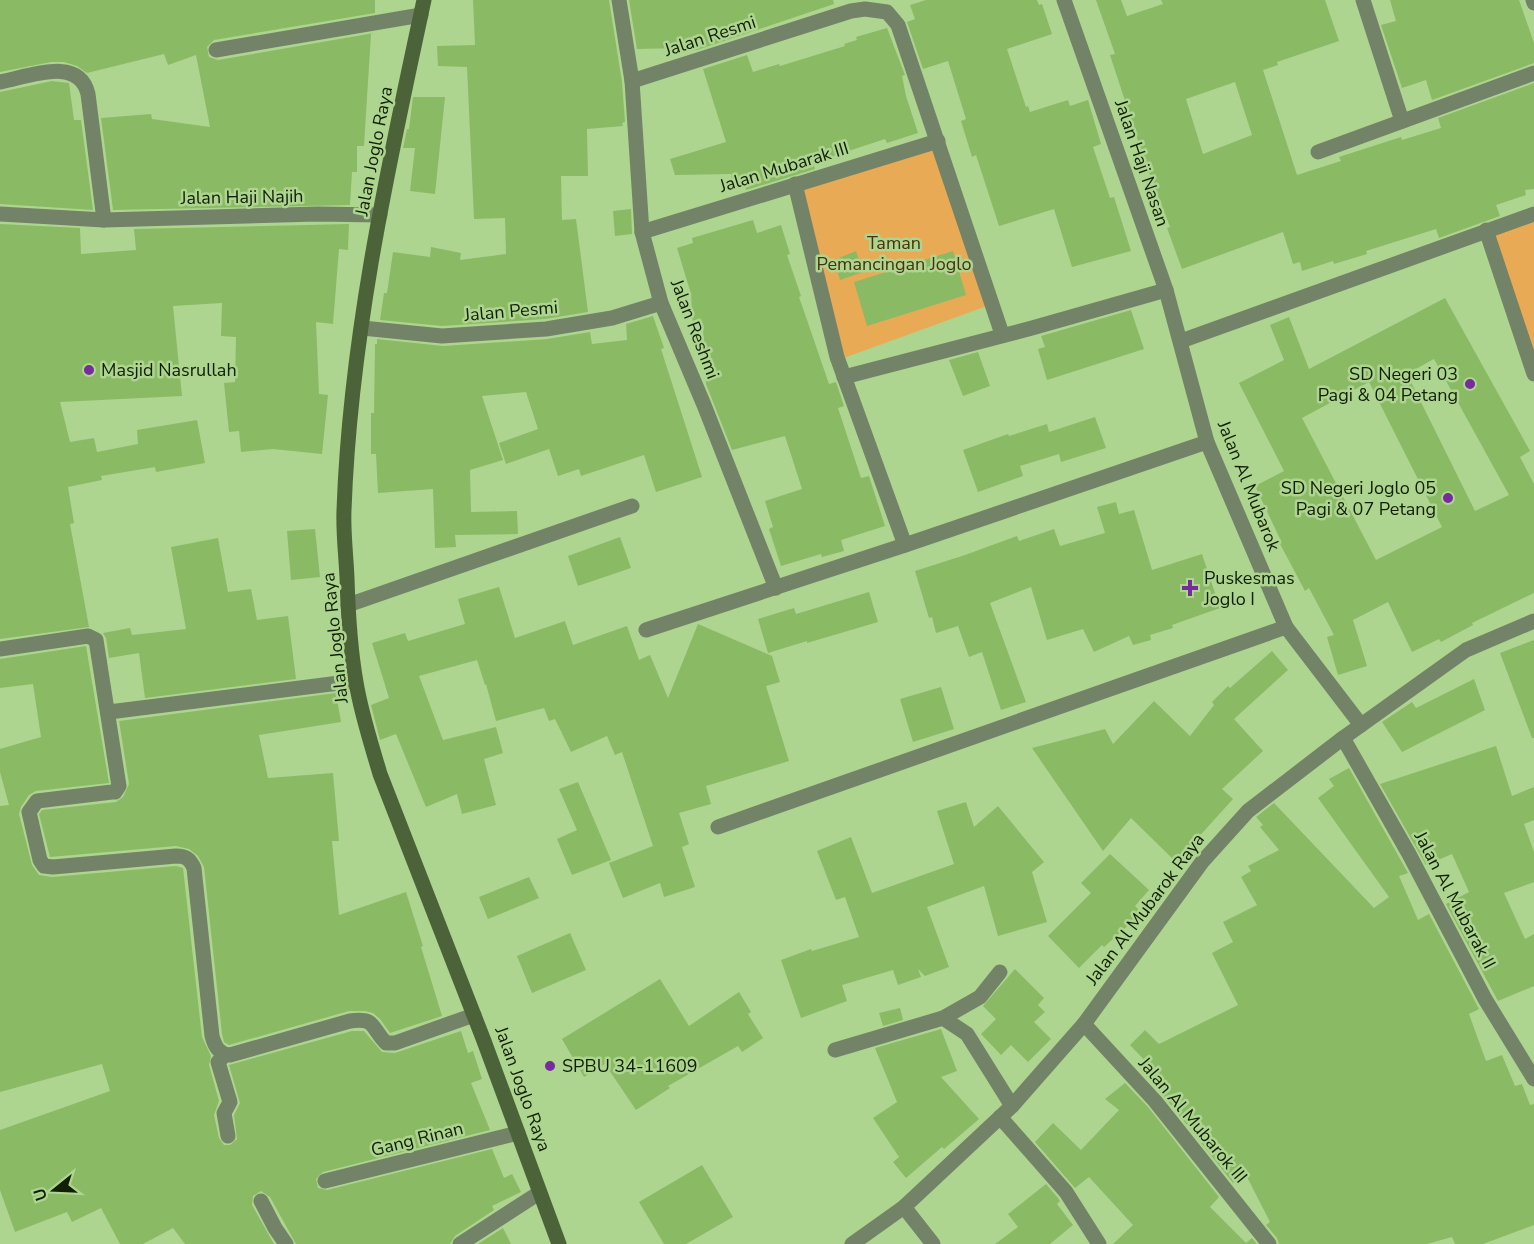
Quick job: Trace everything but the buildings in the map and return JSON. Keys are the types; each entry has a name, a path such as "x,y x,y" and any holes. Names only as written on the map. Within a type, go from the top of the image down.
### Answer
{"main road":[{"name":"Jalan Joglo Raya","path":"423,7 380,215 350,416 344,512 348,605 356,681 366,729 380,774 560,1244"}],"street":[{"name":"Jalan Reshmi","path":"620,0 632,81 642,232 661,303 776,588"},
{"name":"Jalan Haji Nasan","path":"1064,0 1166,290 1180,341"},
{"path":"1363,0 1402,121"},
{"path":"216,50 423,7"},
{"name":"Jalan Resmi","path":"632,81 851,11 866,9 887,12 898,25 938,141"},
{"path":"0,82 55,71 73,73 86,84 104,220"},
{"path":"1318,152 1534,73"},
{"path":"938,141 1002,334"},
{"name":"Jalan Mubarak III","path":"642,232 938,141"},
{"path":"795,184 844,377 905,545"},
{"name":"Jalan Haji Najih","path":"0,214 104,220 318,214 380,215"},
{"path":"1180,341 1534,214"},
{"path":"1486,230 1534,374"},
{"path":"844,377 1166,290"},
{"name":"Jalan Pesmi","path":"362,328 442,336 546,329 612,318 661,303"},
{"name":"Jalan Al Mubarok","path":"1180,341 1207,442 1286,627 1361,725"},
{"path":"646,630 1207,442"},
{"path":"348,605 632,506"},
{"name":"Jalan Al Mubarok Raya","path":"852,1244 904,1207 1012,1106 1084,1024 1202,862 1248,811 1343,738 1466,650 1534,621"},
{"path":"718,827 1286,627"},
{"path":"0,649 88,636 94,638 109,712 119,781 118,790 37,801 30,812 40,860 44,866 49,867 176,856 183,856 190,860 194,868 212,1036 218,1050 225,1055 230,1055 363,1019 372,1023 386,1043 395,1043 474,1015"},
{"path":"109,712 356,681"},
{"name":"Jalan Al Mubarak II","path":"1343,738 1409,854 1485,999 1534,1079"},
{"path":"834,1050 943,1018 980,997 1000,972"},
{"path":"943,1018 967,1034 1012,1106"},
{"name":"Jalan Al Mubarok III","path":"1084,1024 1155,1101 1269,1244"},
{"path":"225,1055 218,1062 230,1102 224,1113 228,1136"},
{"path":"1000,1117 1066,1192 1099,1244"},
{"name":"Gang Rinan","path":"325,1181 518,1133"},
{"path":"460,1244 539,1193"},
{"path":"261,1201 286,1244"},
{"path":"904,1207 933,1244"}],"green space":[{"name":"Taman Pemancingan Joglo","path":"937,144 998,302 841,359 793,189"},
{"path":"1534,214 1534,355 1486,230"}],"place":[{"name":"Masjid Nasrullah","path":"89,370"},
{"name":"SD Negeri 03 Pagi & 04 Petang","path":"1470,384"},
{"name":"SD Negeri Joglo 05 Pagi & 07 Petang","path":"1448,498"},
{"name":"Puskesmas Joglo I","path":"1190,588"},
{"name":"SPBU 34-11609","path":"550,1066"}]}
